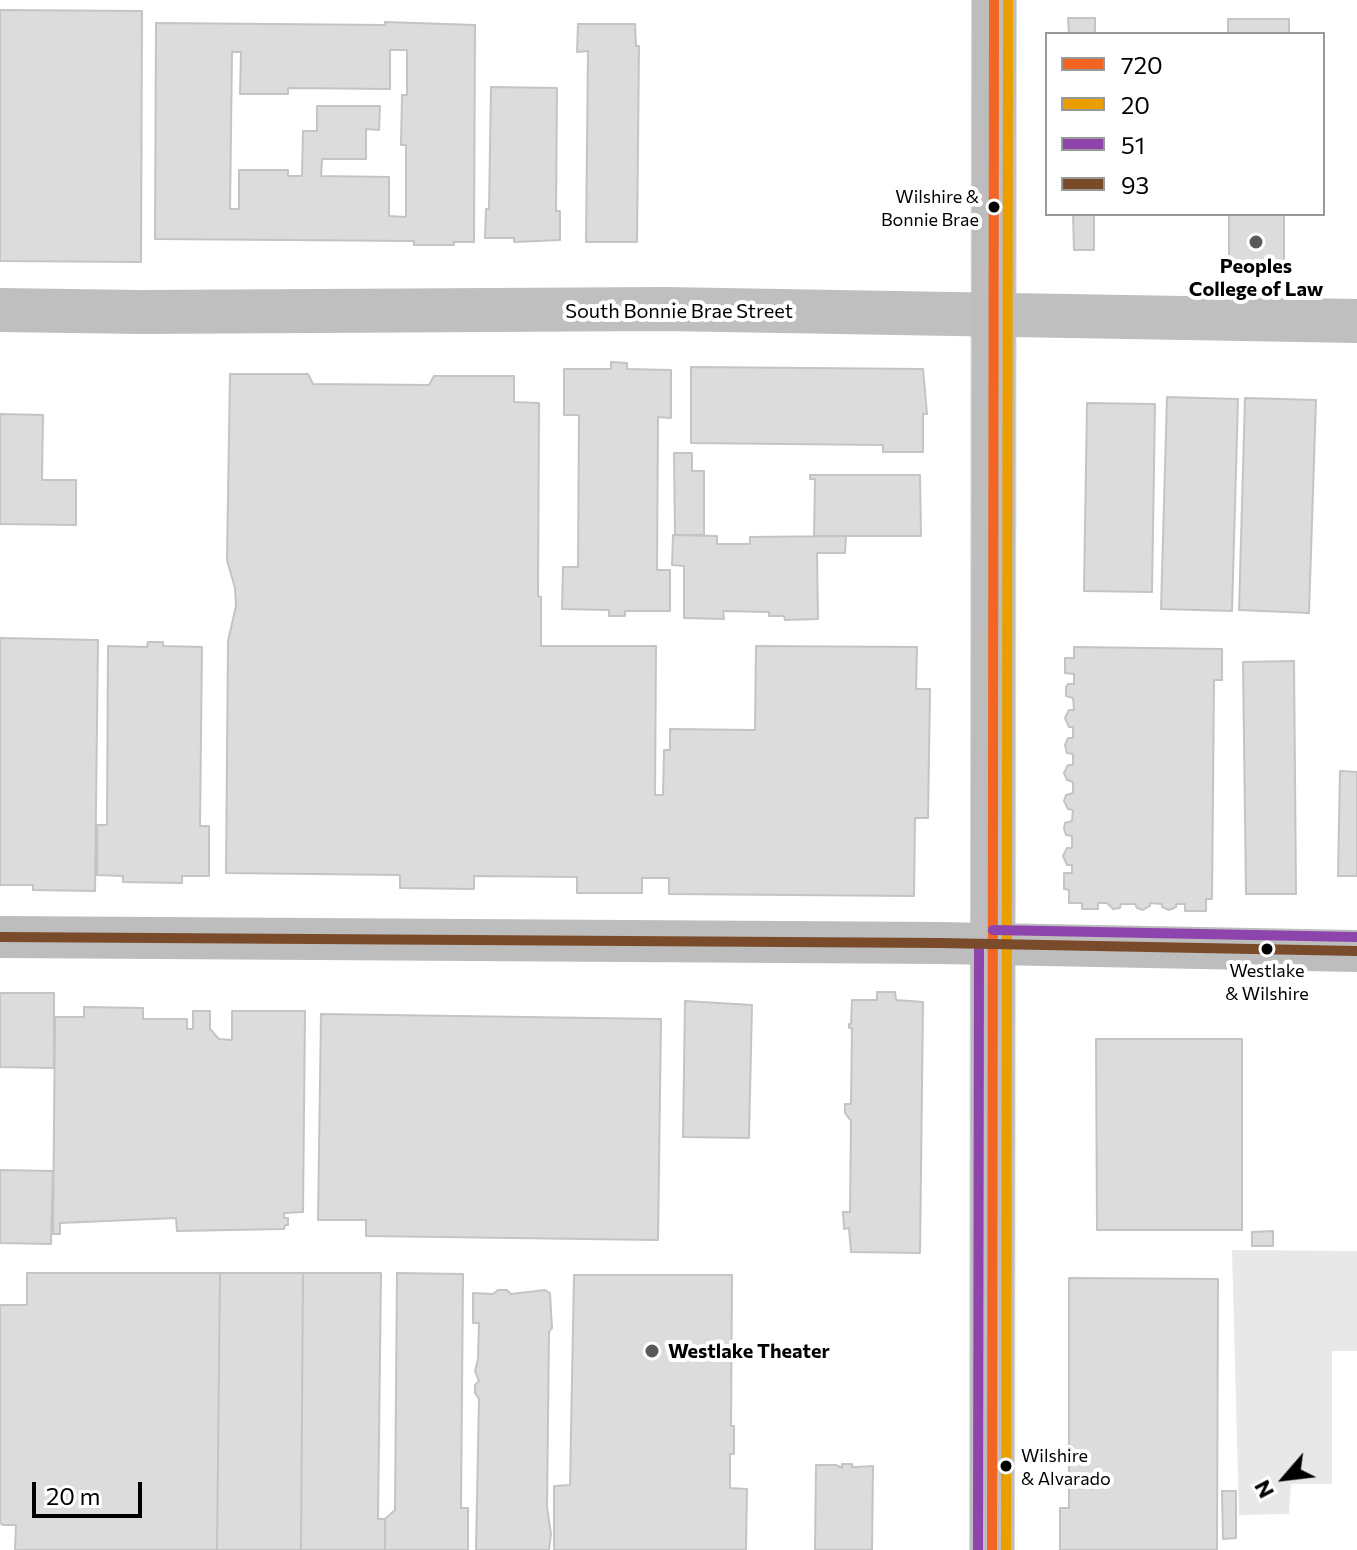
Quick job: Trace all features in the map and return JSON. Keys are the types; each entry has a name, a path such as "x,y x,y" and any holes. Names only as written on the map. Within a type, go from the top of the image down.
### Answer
{"main road":[{"path":"992,1550 994,0"}],"street":[{"name":"South Bonnie Brae Street","path":"0,310 665,309 1357,321"},
{"path":"0,937 993,944 1357,951"}],"shaded area":[{"path":"1232,1250 1357,1251 1357,1351 1332,1351 1332,1484 1291,1484 1289,1514 1239,1515"}],"building":[{"path":"0,10 142,11 141,262 0,261"},
{"path":"1068,18 1095,18 1095,32 1069,32"},
{"path":"1228,19 1289,19 1289,32 1228,32"},
{"path":"385,22 475,25 474,242 414,245 414,241 155,239 156,23 385,25","holes":["390,50 407,50 407,95 402,95 401,145 406,145 406,217 389,216 389,177 321,176 322,159 366,159 366,129 379,130 380,106 317,106 317,131 303,131 302,176 288,176 288,170 239,170 239,209 230,209 232,52 241,52 240,94 288,94 288,88 390,89"]},
{"path":"578,24 635,24 636,46 639,46 637,242 586,242 588,51 577,52"},
{"path":"491,87 557,88 556,211 560,211 560,240 514,242 514,238 485,238 486,209 489,209"},
{"path":"1073,216 1094,216 1094,250 1074,250"},
{"name":"Peoples College of Law","path":"1229,216 1284,216 1284,270 1229,270"},
{"path":"611,362 627,363 627,369 671,370 671,418 658,417 657,570 670,570 670,611 625,611 625,616 609,616 609,610 562,609 563,567 578,567 579,415 564,415 564,369 611,369"},
{"path":"691,367 923,369 927,414 923,414 923,452 883,452 883,445 691,443"},
{"path":"230,374 308,374 313,384 429,385 434,376 514,376 514,402 539,403 538,596 541,597 541,646 656,646 655,795 663,795 664,750 670,750 670,729 755,730 756,646 917,647 916,689 930,689 928,818 915,818 914,896 669,894 669,878 642,878 642,893 577,893 577,877 474,876 474,889 400,888 400,875 226,873 228,641 236,606 235,588 227,560"},
{"path":"1167,397 1238,399 1232,611 1161,609"},
{"path":"1245,398 1316,400 1309,613 1239,610"},
{"path":"1087,403 1155,404 1152,592 1084,591"},
{"path":"0,414 43,415 42,480 76,480 76,525 0,524"},
{"path":"674,453 692,453 692,471 704,471 704,535 675,535"},
{"path":"810,475 920,475 921,536 814,536 815,479 810,479"},
{"path":"673,535 717,536 717,544 750,544 750,537 846,536 845,553 817,553 818,619 785,620 784,616 769,616 769,612 723,611 724,619 684,618 684,566 672,565"},
{"path":"0,638 98,640 95,891 33,890 33,885 0,885"},
{"path":"148,642 163,642 163,646 202,647 200,826 209,826 209,876 182,876 182,883 123,882 123,876 97,875 97,825 107,825 108,646 147,647"},
{"path":"1074,647 1222,649 1222,680 1214,680 1212,899 1206,899 1206,911 1185,911 1185,904 1176,904 1169,910 1162,904 1150,903 1143,910 1135,904 1121,904 1120,908 1113,909 1107,903 1098,903 1098,909 1082,909 1082,903 1069,903 1069,890 1064,889 1064,873 1072,873 1072,865 1067,865 1063,856 1067,848 1072,848 1072,836 1066,835 1064,829 1065,823 1072,821 1073,810 1068,809 1064,801 1066,795 1073,793 1073,782 1067,780 1064,773 1068,765 1073,765 1073,754 1067,753 1065,745 1068,738 1073,738 1073,727 1069,727 1065,718 1069,710 1074,710 1073,698 1066,696 1066,687 1074,684 1074,674 1065,673 1065,658 1074,658"},
{"path":"1294,661 1296,894 1246,894 1243,662"},
{"path":"1340,771 1357,772 1357,876 1338,876"},
{"path":"877,992 895,992 896,1000 923,1002 920,1253 851,1252 849,1228 844,1229 843,1212 850,1212 851,1121 845,1113 845,1104 851,1104 852,1028 849,1024 852,1000 877,1000"},
{"path":"0,993 54,993 54,1068 0,1067"},
{"path":"685,1001 752,1005 749,1138 683,1137"},
{"path":"84,1007 143,1008 143,1019 187,1019 187,1029 193,1029 193,1011 210,1011 210,1029 219,1039 232,1040 232,1011 305,1011 303,1212 284,1213 288,1225 284,1229 177,1231 176,1218 60,1223 60,1234 53,1234 55,1017 84,1017"},
{"path":"321,1014 661,1019 658,1240 366,1236 366,1220 318,1220"},
{"path":"1096,1039 1242,1039 1242,1230 1097,1230"},
{"path":"0,1170 53,1171 51,1244 0,1243"},
{"path":"1273,1231 1273,1246 1252,1246 1252,1232"},
{"path":"27,1273 220,1273 217,1550 15,1550 16,1525 0,1523 0,1305 27,1305"},
{"path":"220,1273 303,1273 301,1550 217,1550"},
{"path":"303,1273 381,1273 378,1519 385,1519 385,1550 301,1550"},
{"path":"397,1273 463,1274 461,1508 468,1508 468,1550 385,1550 385,1519 395,1510"},
{"name":"Westlake Theater","path":"574,1275 732,1275 731,1426 734,1426 734,1454 730,1454 730,1488 747,1489 746,1550 554,1550 554,1486 570,1485"},
{"path":"1069,1278 1218,1279 1217,1550 1060,1550 1060,1508 1069,1508"},
{"path":"498,1290 507,1290 511,1294 545,1290 550,1293 549,1550 476,1550 479,1399 475,1385 479,1381 475,1371 479,1323 473,1323 473,1293 493,1294"},
{"path":"842,1464 873,1466 872,1550 815,1550 816,1465 842,1468"},
{"path":"1222,1491 1236,1491 1236,1538 1223,1539"}],"transit line":[{"name":"720","path":"992,1550 994,0"},
{"name":"20","path":"1006,1550 1008,0"},
{"name":"51","path":"993,930 1357,937"},
{"name":"93","path":"0,937 940,943 1357,951"},
{"name":"51","path":"978,1550 979,944"}],"place":[{"name":"Wilshire & Bonnie Brae","path":"994,207"},
{"name":"Peoples College of Law","path":"1256,242"},
{"name":"Westlake & Wilshire","path":"1267,949"},
{"name":"Westlake Theater","path":"652,1351"},
{"name":"Wilshire & Alvarado","path":"1006,1466"}]}
